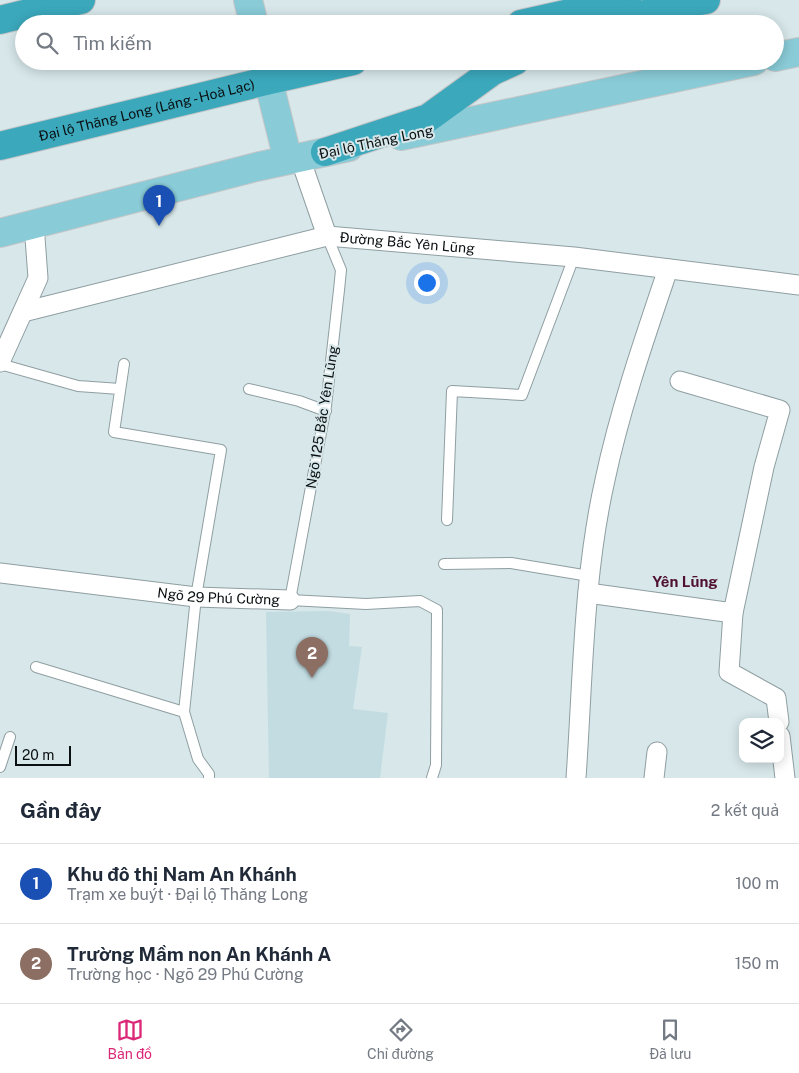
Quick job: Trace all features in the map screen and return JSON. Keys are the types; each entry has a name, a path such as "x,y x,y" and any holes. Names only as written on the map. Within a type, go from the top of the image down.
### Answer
{"highway":[{"path":"20,15 81,0"},
{"path":"561,15 627,0"},
{"path":"642,15 673,6 706,0"},
{"path":"0,20 15,16"},
{"name":"Đại lộ Thăng Long (Láng - Hoà Lạc)","path":"0,146 314,70"},
{"path":"304,157 428,118 495,70"}],"main road":[{"path":"248,0 252,15"},
{"path":"784,55 799,52"},
{"name":"Đại lộ Thăng Long","path":"0,232 304,157 712,70"},
{"path":"270,87 304,157"}],"street":[{"path":"304,157 327,236"},
{"path":"0,363 38,278 34,224"},
{"name":"Đường Bắc Yên Lũng","path":"23,312 327,236 574,257 799,285"},
{"path":"576,778 589,584 605,480 636,363 668,269"},
{"path":"680,381 780,410 764,467 733,613 729,672 776,698 778,718"},
{"name":"Ngõ 29 Phú Cường","path":"0,573 196,598 290,600"},
{"path":"589,584 733,613"},
{"path":"654,778 657,752"},
{"path":"783,763 785,778"}],"lane":[{"name":"Ngõ 125 Bắc Yên Lũng","path":"290,600 326,411 341,270 327,236"},
{"path":"446,520 452,390 522,395 574,257"},
{"path":"0,363 78,386 120,389"},
{"path":"124,364 114,432 221,450 196,598 184,712 198,759 209,774 209,778"},
{"path":"249,389 299,401 326,411"},
{"path":"444,564 511,563 589,584"},
{"name":"Ngõ 29 Phú Cường","path":"290,600 366,604 420,602 437,610 436,765 432,778"},
{"path":"36,667 184,712"},
{"path":"0,767 10,737"}],"shaded area":[{"path":"328,611 350,614 349,646 362,647 353,709 388,713 380,778 269,778 266,612"}],"tunnel":[{"path":"265,70 270,87"}],"place":[{"name":"Khu đô thị Nam An Khánh","path":"159,226"},
{"name":"Trường Mầm non An Khánh A","path":"312,678"}],"district":[{"name":"Yên Lũng","path":"685,581"}]}
